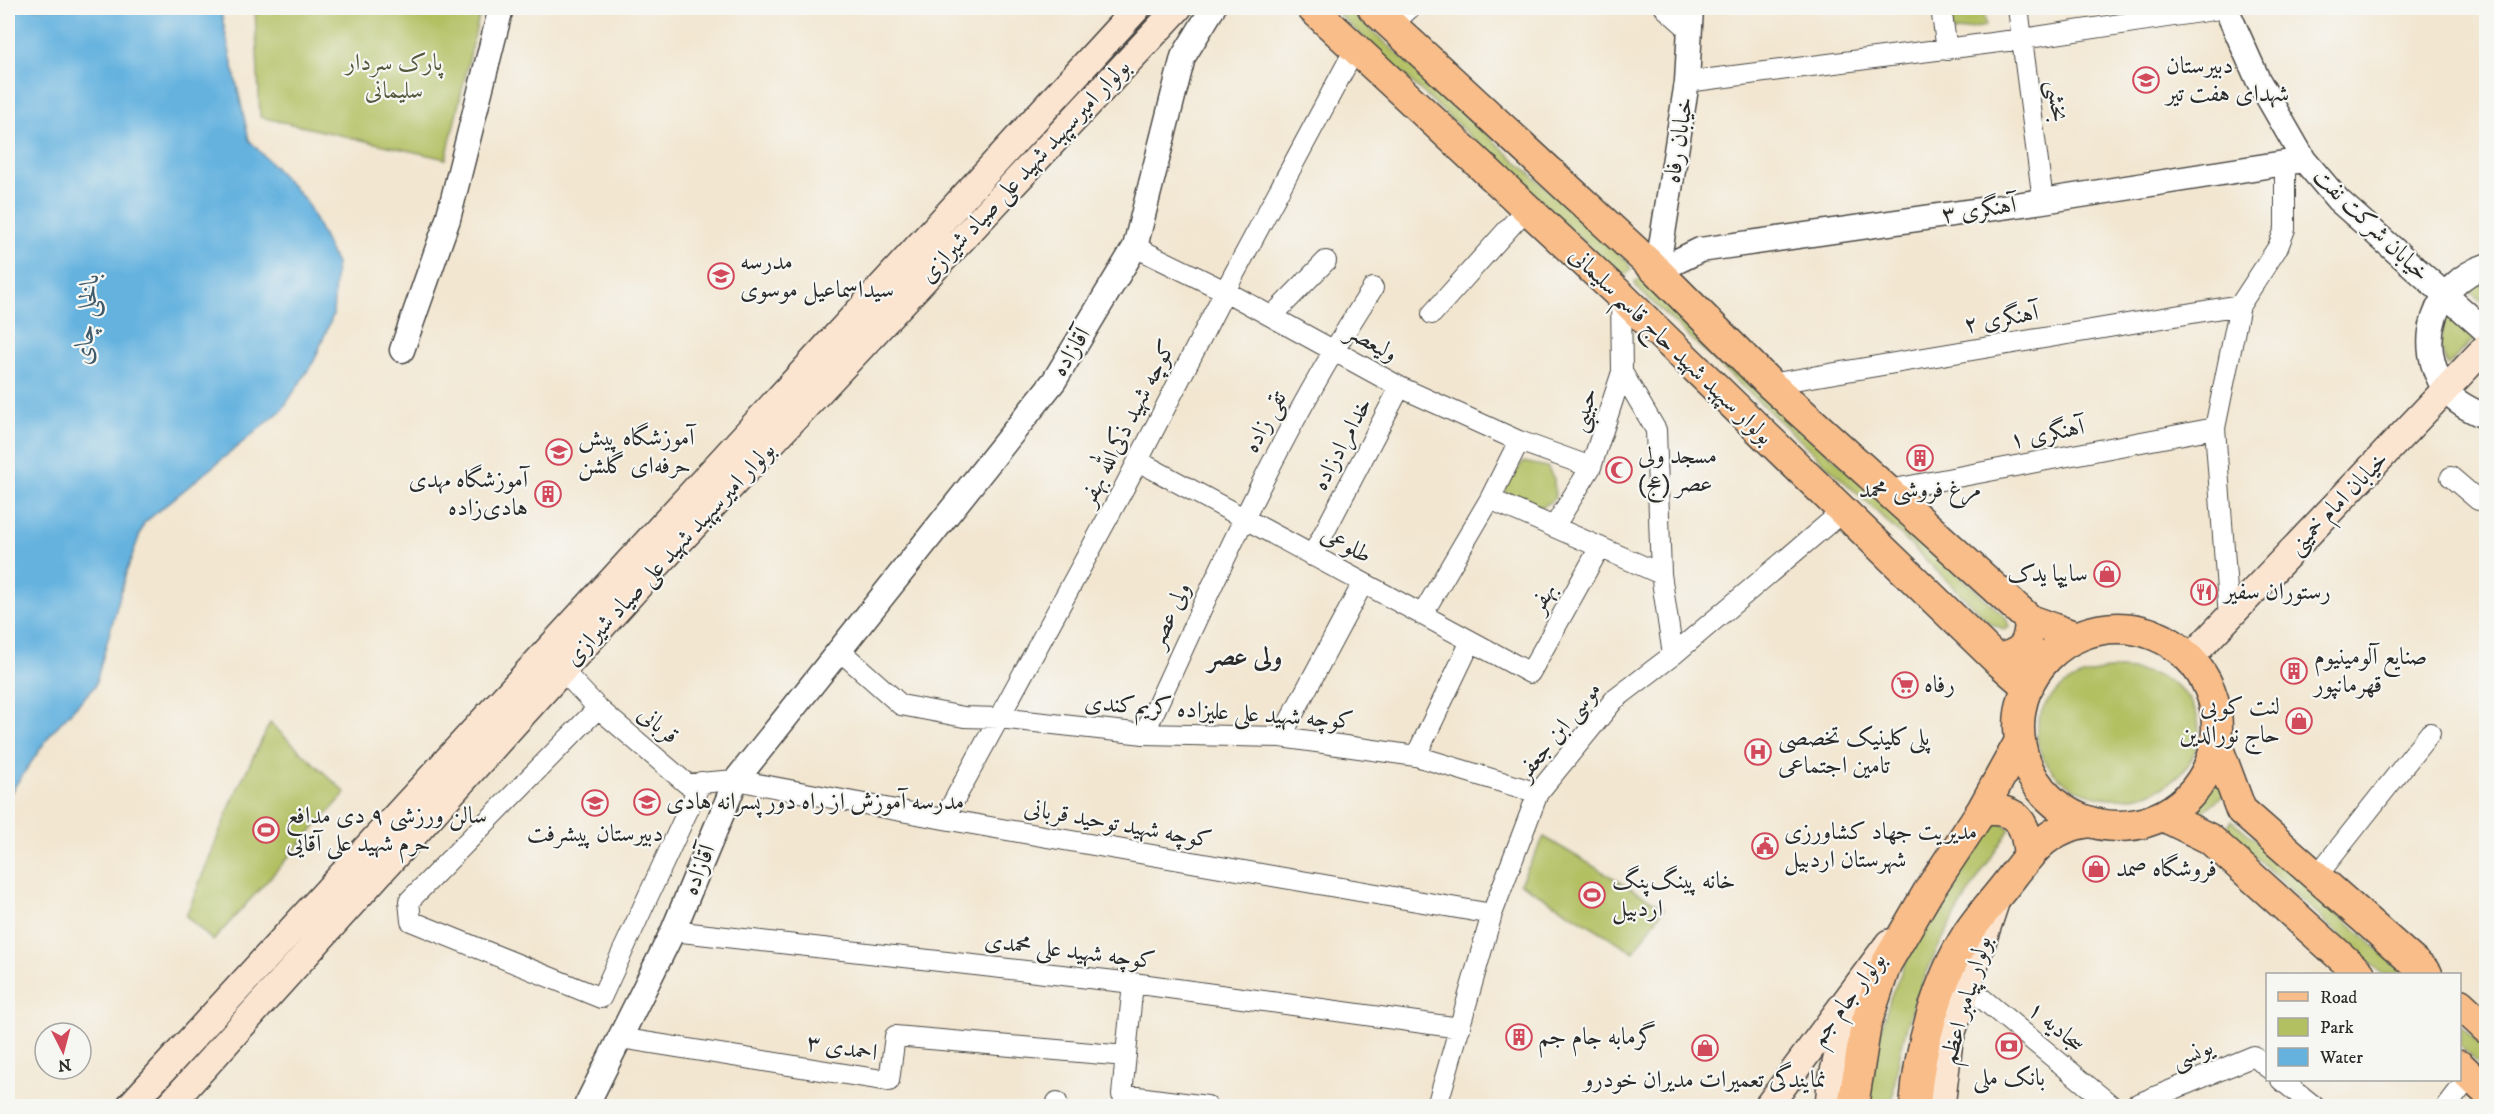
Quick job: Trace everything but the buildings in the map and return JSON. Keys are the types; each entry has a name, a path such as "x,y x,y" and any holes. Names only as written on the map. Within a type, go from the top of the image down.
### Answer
{"main road":[{"name":"بولوار امیرسپهبد شهید علی صیاد شیرازی","path":"169,1107 554,663 1137,8"},
{"name":"بولوار امیرسپهبد شهید علی صیاد شیرازی","path":"130,1107 1178,8"},
{"name":"بولوار سپهبد شهید حاج قاسم سلیمانی","path":"1312,8 1622,296 1996,659 2028,687"},
{"name":"بولوار سپهبد شهید حاج قاسم سلیمانی","path":"1391,13 1770,384 2030,620 2077,637"},
{"name":"خیابان امام خمینی","path":"2190,658 2487,347"},
{"path":"1996,659 2011,656 2023,649 2029,636 2030,620"},
{"path":"2106,629 2137,630 2165,640 2190,658 2207,683 2217,712 2216,743 2206,772 2188,798 2163,816 2131,825 2114,826 2089,822 2063,810 2042,791 2027,767 2020,741 2020,713 2028,687 2040,666 2057,650 2077,637 2106,629"},
{"path":"1853,1107 1866,1024 1886,964 1928,892 1982,810 2020,741"},
{"path":"2216,743 2241,810 2425,973"},
{"path":"1982,810 2002,809 2019,820 2027,835 2028,856"},
{"path":"2210,838 2211,824 2219,815 2241,810"},
{"path":"2163,816 2210,838 2358,973"},
{"name":"بولوار پیامبر اعظم","path":"1915,1107 1925,1044 1941,988 1968,933 2035,847 2067,824 2089,822"},
{"name":"بولوار جام جم","path":"1768,1107 1928,892"},
{"name":"بولوار پیامبر اعظم","path":"1941,1107 1949,1041 1998,895"},
{"path":"1829,1107 1831,1084 1853,991"},
{"path":"2461,1005 2487,1028"}],"street":[{"path":"402,350 448,219 501,8"},
{"name":"آقازاده","path":"585,1107 673,932 736,780 838,649 1054,381 1135,247 1183,57 1213,8"},
{"path":"1665,8 1691,19"},
{"path":"1941,8 1947,50"},
{"name":"بخشی","path":"2018,8 2043,201"},
{"path":"1688,82 1947,50 2226,8"},
{"name":"خیابان شرکت نفت","path":"2226,8 2295,161 2487,331"},
{"name":"خیابان رفاه","path":"1657,271 1688,82 1691,19"},
{"name":"کوچه شهید ذکی‌الله بهفر","path":"944,819 1138,461 1225,291 1355,49"},
{"path":"2229,617 2215,428 2240,305 2278,247 2285,230 2295,161"},
{"name":"آهنگری ۳","path":"1657,271 1700,250 2043,201 2295,161"},
{"path":"1432,314 1526,209"},
{"name":"ولیعصر","path":"1135,247 1225,291 1400,387 1519,441 1591,467"},
{"path":"1272,316 1326,261"},
{"path":"2487,266 2462,277 2445,294 2433,317 2429,342 2433,368 2446,390 2466,408 2487,417"},
{"name":"تقی زاده","path":"1242,518 1332,350 1374,288"},
{"name":"حبیبی","path":"1554,527 1591,467 1622,372 1622,296"},
{"name":"آهنگری ۲","path":"1770,384 2240,305"},
{"path":"1622,372 1656,430 1661,574 1673,655"},
{"name":"خدامرادزاده","path":"1312,556 1400,387"},
{"name":"آهنگری ۱","path":"1889,490 2215,428"},
{"path":"1422,615 1490,499 1519,441"},
{"name":"طلوعی","path":"1138,461 1530,673"},
{"path":"2451,477 2478,500 2487,493"},
{"path":"1490,499 1661,574"},
{"name":"موسی ابن جعفر","path":"1437,1107 1492,914 1538,792 1614,700 1673,655 1843,511"},
{"name":"ولی عصر","path":"1144,734 1242,518"},
{"name":"بهفر","path":"1530,673 1600,547"},
{"path":"1281,737 1363,583"},
{"path":"1416,756 1471,641"},
{"path":"838,649 901,705 964,717 999,718"},
{"name":"قربانی","path":"554,663 598,708 687,784 736,780"},
{"path":"598,708 409,901 411,921 601,998 700,782"},
{"name":"کوچه شهید علی علیزاده کریم‌کندی","path":"999,718 1144,734 1281,737 1416,756 1538,792"},
{"path":"2316,877 2430,733"},
{"name":"کوچه شهید توحید قربانی","path":"736,780 944,819 1492,914"},
{"name":"کوچه شهید علی محمدی","path":"673,932 1133,983 1460,1028"},
{"path":"1133,983 1121,1101 1206,1107"},
{"name":"سجادیه ۱","path":"1967,986 2112,1107"},
{"name":"احمدی ۳","path":"620,1038 889,1082 895,1036 1126,1056"},
{"name":"یونسی","path":"2133,1107 2254,1056 2266,1066"},
{"path":"2446,1107 2472,1078"},
{"path":"2283,1081 2314,1107"}],"green space":[{"name":"پارک سردار سلیمانی","path":"255,8 481,8 446,159 260,117"},
{"path":"1332,8 1347,8 1628,262 1631,270 1625,275 1612,268"},
{"path":"1950,8 1983,8 1986,26 1953,32"},
{"path":"2486,276 2486,305 2462,285"},
{"path":"1641,278 2006,618 2009,627 2005,630 1990,623 1878,513 1636,287 1635,282"},
{"path":"2446,309 2476,337 2448,365 2440,346"},
{"path":"1523,462 1547,467 1554,479 1555,498 1543,507 1509,497 1504,489"},
{"path":"2117,669 2155,675 2181,690 2195,711 2199,735 2192,758 2175,779 2148,793 2113,798 2090,795 2070,786 2054,773 2043,757 2037,739 2038,721 2047,702 2065,685 2083,676"},
{"name":"سالن ورزشی ۹ دی مدافع حرم شهید علی آقایی","path":"270,723 346,793 213,941 186,916 234,796"},
{"path":"2216,776 2226,793 2206,809 2199,822 2187,814 2211,788"},
{"path":"2232,820 2299,877 2403,973 2381,973 2226,830"},
{"path":"2000,821 2010,829 1949,927 1918,994 1897,1067 1892,1106 1867,1106 1879,1036 1890,999 1916,937 1966,858"},
{"name":"خانه پینگ‌پنگ اردبیل","path":"1544,837 1664,908 1634,952 1520,883"},
{"path":"2461,1026 2486,1050 2486,1071 2461,1047"}],"water":[{"name":"بالخلی چای","path":"15,8 220,8 249,140 306,201 336,263 333,315 314,361 282,410 144,523 126,573 95,686 52,732 8,796 8,98"}],"place":[{"name":"دبیرستان شهدای هفت تیر","path":"2146,80"},
{"name":"مدرسه سیداسماعیل موسوی","path":"721,276"},
{"name":"آموزشگاه پیش حرفه‌ای گلشن","path":"559,452"},
{"name":"مرغ فروشی محمد","path":"1920,458"},
{"name":"مسجد ولی عصر (عج)","path":"1619,470"},
{"name":"آموزشگاه مهدی هادی‌زاده","path":"548,494"},
{"name":"سایپا یدک","path":"2107,574"},
{"name":"رستوران سفیر","path":"2204,592"},
{"name":"صنایع آلومینیوم قهرمانپور","path":"2294,671"},
{"name":"رفاه","path":"1905,685"},
{"name":"لنت کوبی حاج نورالدین","path":"2299,721"},
{"name":"پلی‌کلینیک تخصصی تامین اجتماعی","path":"1758,752"},
{"name":"مدرسه آموزش از راه دور پسرانه هادی","path":"647,802"},
{"name":"دبیرستان پیشرفت","path":"595,803"},
{"name":"سالن ورزشی ۹ دی مدافع حرم شهید علی آقایی","path":"266,830"},
{"name":"مدیریت جهاد کشاورزی شهرستان اردبیل","path":"1765,846"},
{"name":"فروشگاه صمد","path":"2096,869"},
{"name":"خانه پینگ‌پنگ اردبیل","path":"1592,895"},
{"name":"گرمابه جام جم","path":"1519,1037"},
{"name":"بانک ملی","path":"2009,1046"},
{"name":"نمایندگی تعمیرات مدیران خودرو","path":"1705,1048"}],"district":[{"name":"ولی عصر","path":"1245,657"}]}
